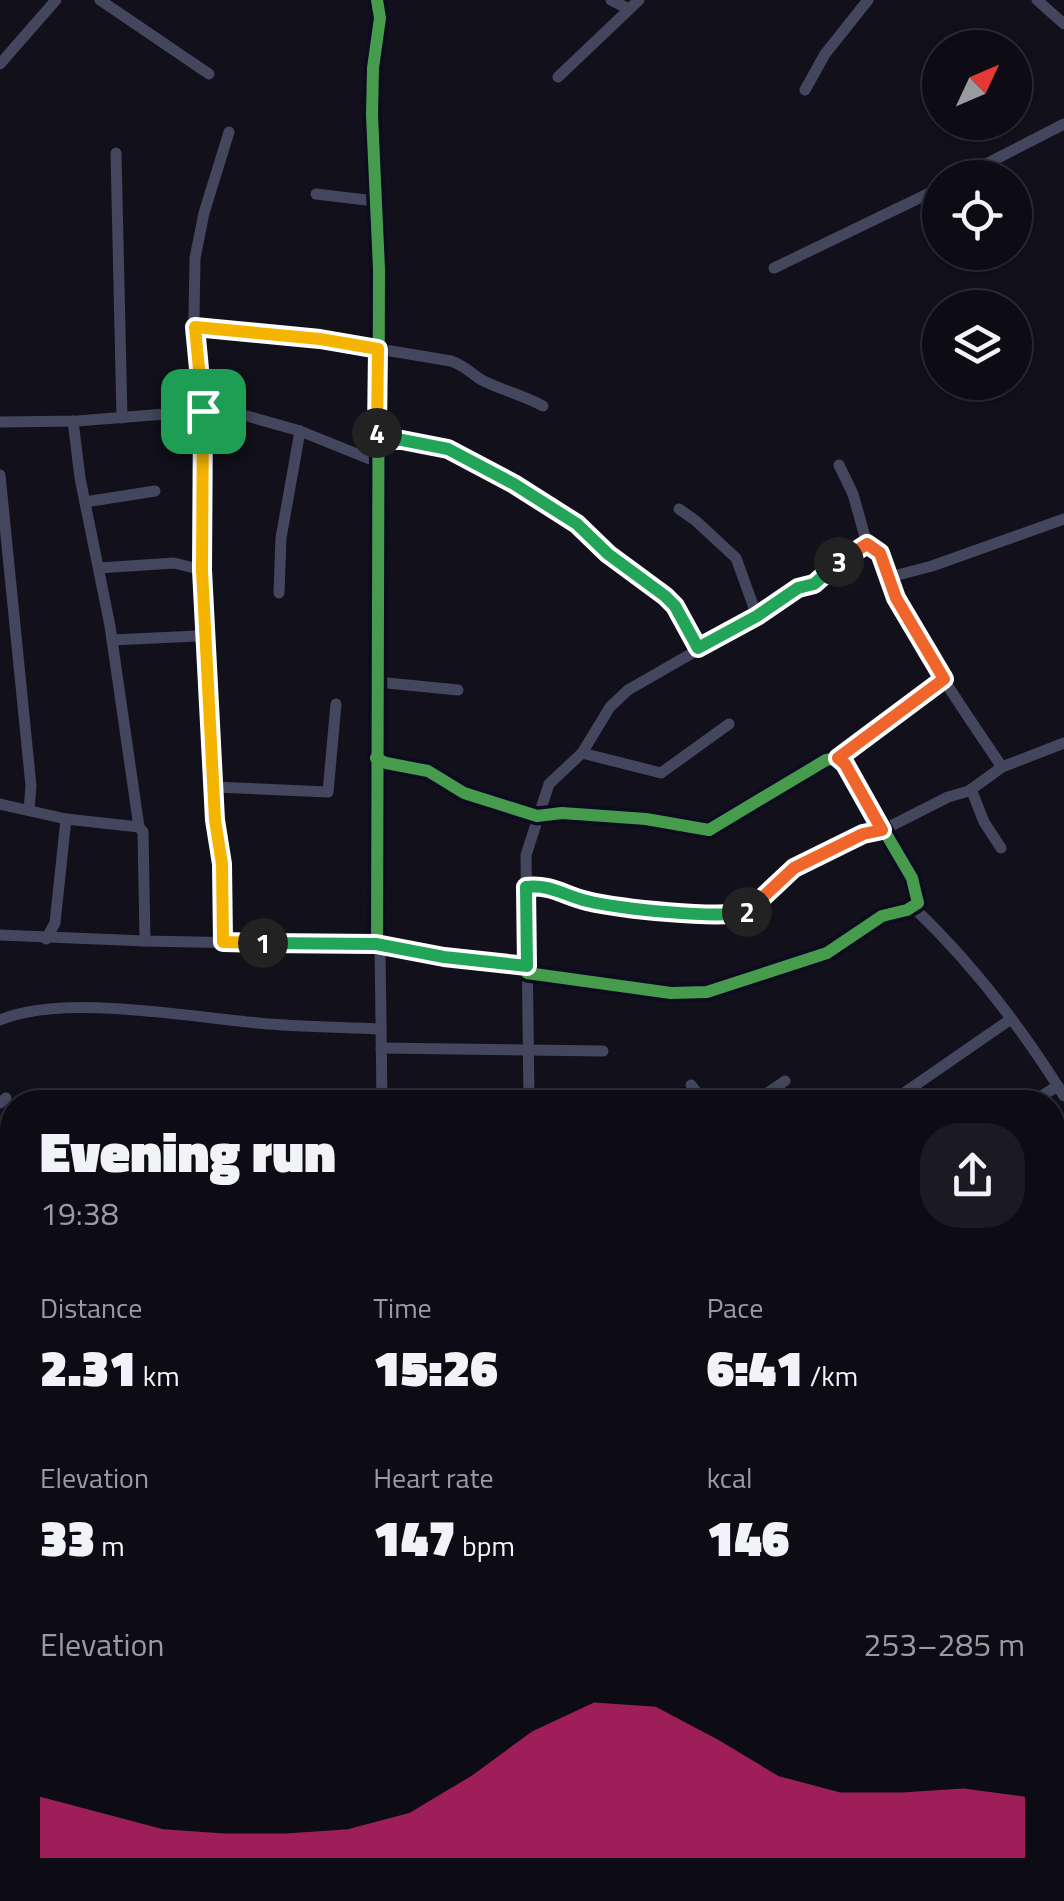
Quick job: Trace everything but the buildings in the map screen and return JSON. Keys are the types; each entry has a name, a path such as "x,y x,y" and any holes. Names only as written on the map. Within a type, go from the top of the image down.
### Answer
{"street":[{"path":"0,64 56,0"},
{"path":"100,0 209,74"},
{"path":"377,0 380,18 372,115 379,269 376,758 382,1090"},
{"path":"611,0 628,9"},
{"path":"558,76 639,0"},
{"path":"805,90 825,54 868,0"},
{"path":"1037,0 1064,24"},
{"path":"994,160 1064,124"},
{"path":"223,942 222,864 202,570 203,411 195,327 195,258 208,197 229,132"},
{"path":"116,153 122,418"},
{"path":"316,194 375,201"},
{"path":"774,268 922,197"},
{"path":"195,327 320,339 451,360 479,378 515,390 543,406"},
{"path":"0,422 203,411 247,416 377,462"},
{"path":"73,421 112,640 139,827 143,832 146,941"},
{"path":"278,593 281,538 300,432"},
{"path":"377,440 402,440 448,449 552,508 665,596 675,606 698,648"},
{"path":"839,464 867,544 880,553 896,598 1002,767"},
{"path":"0,475 32,786 28,810"},
{"path":"85,502 155,491"},
{"path":"678,509 736,558 757,616"},
{"path":"890,577 1064,519"},
{"path":"529,1090 524,864 549,784 582,753 618,698 798,588 814,584 867,544"},
{"path":"99,568 174,564 202,570"},
{"path":"112,640 197,636"},
{"path":"376,758 428,771 464,793 537,816 646,819 709,830 826,760 838,758 944,679"},
{"path":"377,682 458,690"},
{"path":"214,787 328,792 336,704"},
{"path":"582,753 661,773 729,724"},
{"path":"526,887 547,886 588,902 744,914 794,868 863,834 882,830 948,797 971,790 1002,767 1064,743"},
{"path":"0,935 378,945 671,994 707,992 827,953 882,916 918,903 912,878 838,758"},
{"path":"971,790 1001,848"},
{"path":"0,804 66,820 139,827"},
{"path":"46,939 55,922 66,820"},
{"path":"913,907 956,948 1060,1090"},
{"path":"0,1020 35,1010 70,1008 182,1014 259,1024 381,1029"},
{"path":"907,1090 1011,1019"},
{"path":"381,1048 603,1050"},
{"path":"773,1090 786,1082"},
{"path":"692,1085 696,1090"}],"cycle path":[{"path":"377,0 380,18 372,115 379,269 377,944"},
{"path":"376,758 428,771 464,793 537,816 562,813 646,819 709,830 826,760 838,758 912,878 918,903 882,916 827,953 707,992 671,993 527,973"}],"route":[{"path":"195,327 320,339 378,349 377,440 402,440 448,449 577,524 608,554 675,606 698,648 798,588 814,584 867,544 872,546 880,553 896,598 944,679 838,758 882,830 863,834 794,868 744,914 588,902 547,886 526,887 527,966 444,957 376,944 223,942 222,864 215,820 202,570 203,411 195,327"}]}
